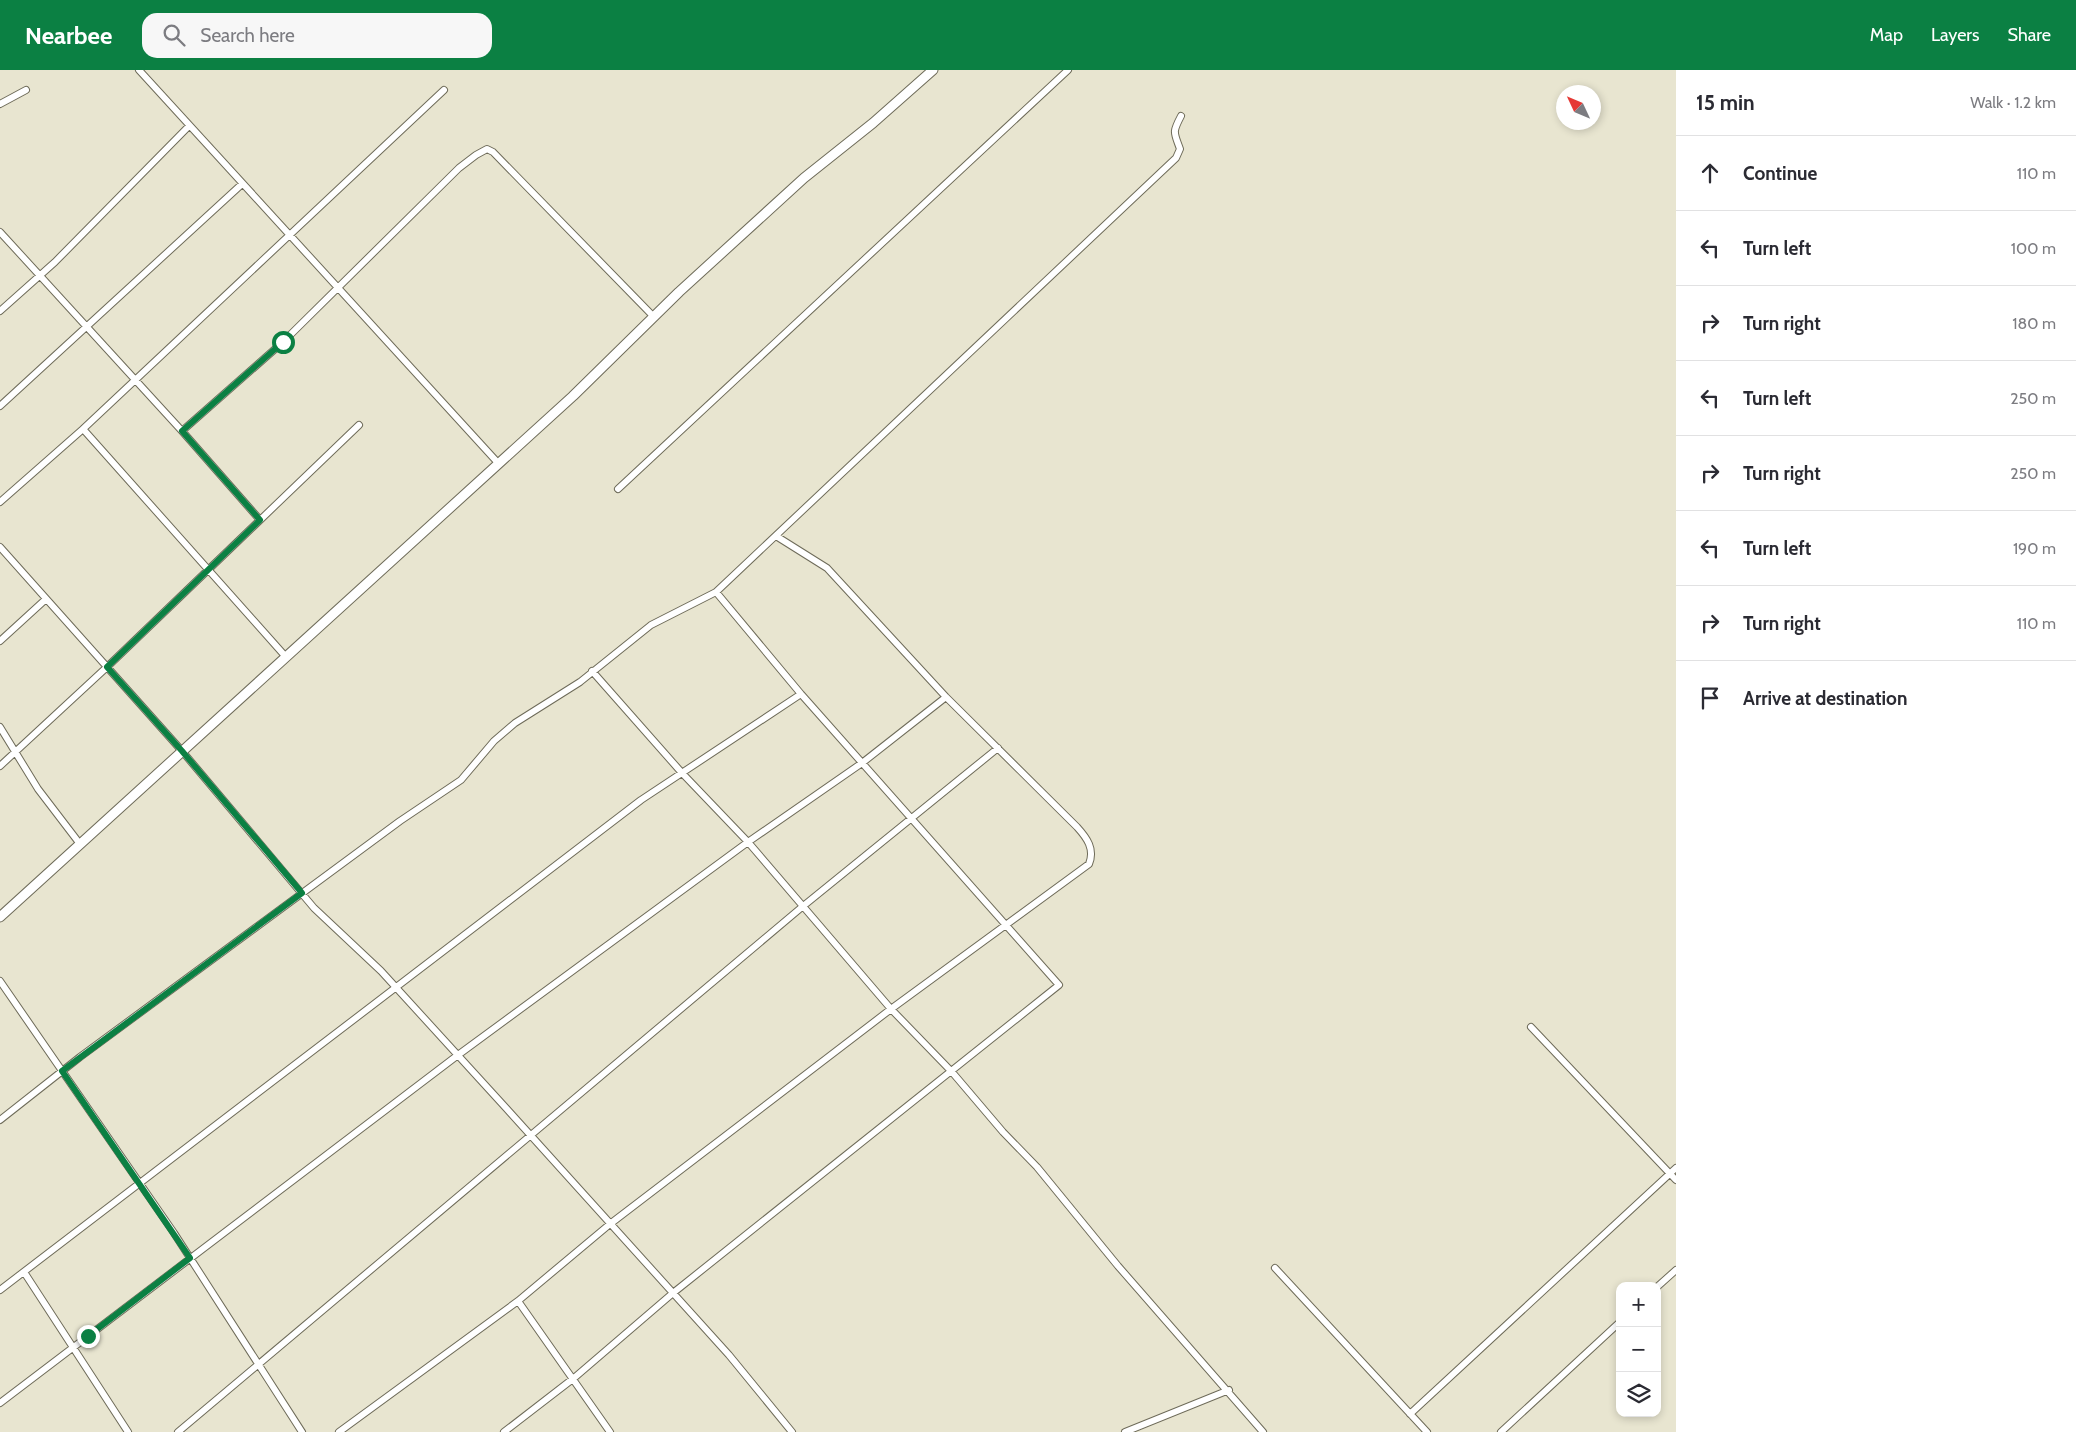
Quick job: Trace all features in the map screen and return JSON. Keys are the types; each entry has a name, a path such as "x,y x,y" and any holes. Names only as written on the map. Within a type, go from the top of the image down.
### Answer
{"street":[{"path":"139,70 499,464"},
{"path":"0,917 573,396 654,317 804,178 873,123 933,70"},
{"path":"618,489 1068,70"},
{"path":"0,104 26,90"},
{"path":"0,502 83,429 444,90"},
{"path":"0,1120 62,1071 302,893 400,821 461,780 494,742 515,723 580,682 651,625 716,592 1176,158 1180,149 1174,137 1174,129 1181,116"},
{"path":"0,311 40,276 189,126"},
{"path":"182,431 283,342 460,168 487,149 493,152 654,317"},
{"path":"0,406 242,184"},
{"path":"0,232 182,431 260,520"},
{"path":"0,766 107,667 359,425"},
{"path":"83,429 286,657"},
{"path":"339,1432 518,1301 610,1224 891,1009 1089,864 1092,855 1088,839 946,697 827,568 776,536"},
{"path":"0,547 182,751 314,908 397,988 729,1355 792,1432"},
{"path":"504,1432 574,1378 673,1293 1059,985 801,694 716,592"},
{"path":"0,641 46,599"},
{"path":"592,671 682,773 748,842 891,1009 952,1072 1003,1132 1037,1167 1118,1266 1263,1432"},
{"path":"0,1290 641,800 801,694"},
{"path":"0,1403 458,1055 748,842 862,763 946,697"},
{"path":"0,727 38,788 80,844"},
{"path":"178,1432 802,907 998,748"},
{"path":"0,980 190,1258 302,1432"},
{"path":"1531,1027 1676,1180"},
{"path":"1410,1414 1676,1168"},
{"path":"1275,1268 1427,1432"},
{"path":"1661,1283 1676,1270"},
{"path":"24,1272 128,1432"},
{"path":"518,1301 574,1378 610,1432"},
{"path":"1501,1432 1616,1326"},
{"path":"1125,1432 1228,1390"}],"route":[{"path":"88,1336 190,1258 62,1071 302,893 182,751 107,667 260,520 182,431 283,342"}]}
